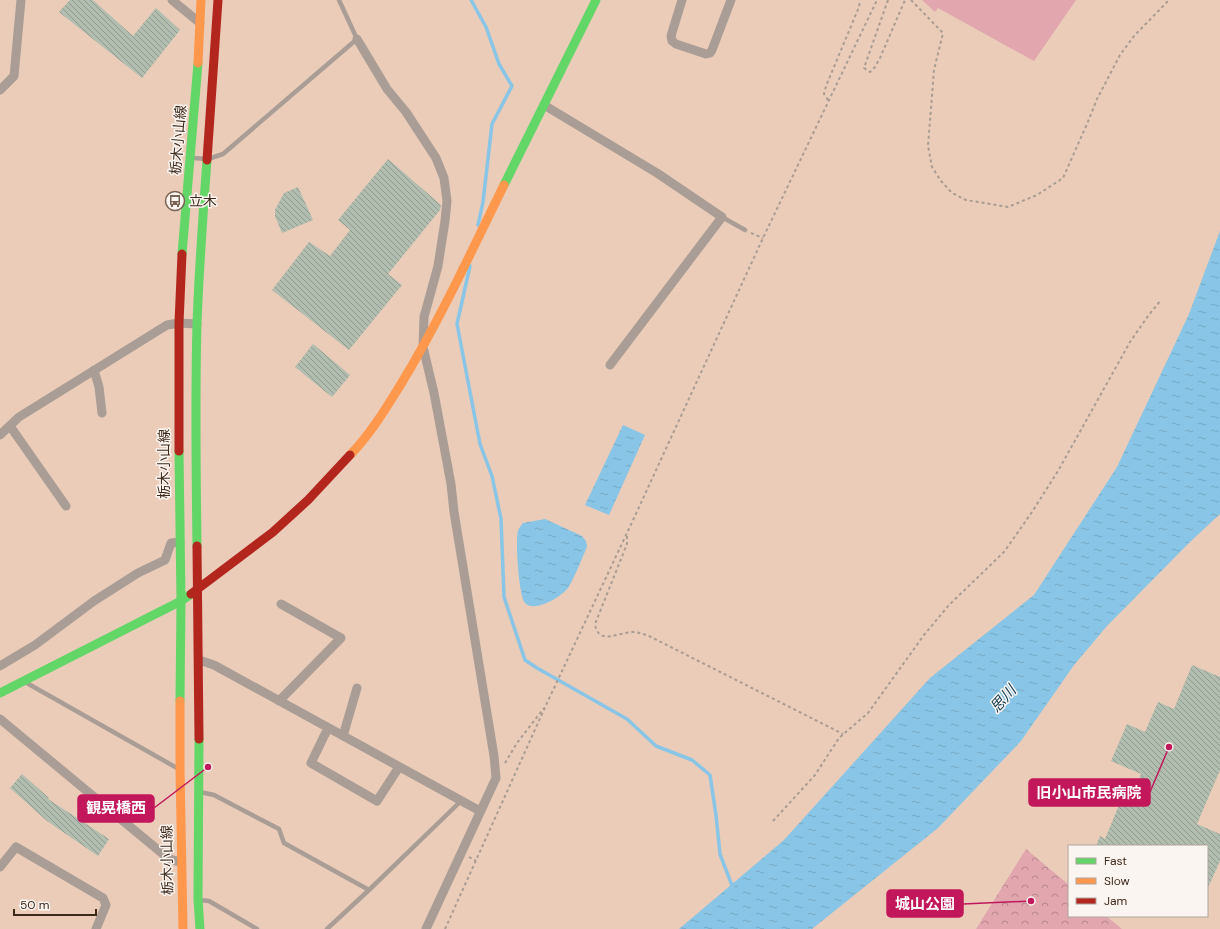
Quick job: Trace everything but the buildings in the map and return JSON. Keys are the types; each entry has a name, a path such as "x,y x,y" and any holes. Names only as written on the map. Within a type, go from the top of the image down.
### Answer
{"main road":[{"name":"栃木小山線","path":"183,929 180,770 181,601 178,382 179,324 201,0"},
{"path":"200,929 198,899 199,660 197,324 201,241 216,56 218,0"},
{"path":"0,693 181,601 273,532 308,500 351,454 391,399 423,347 596,0"}],"street":[{"path":"0,90 14,76 21,0"},
{"path":"172,0 200,23"},
{"path":"682,0 671,36 672,41 676,44 706,54 710,53 712,50 731,0"},
{"path":"357,39 387,89 406,112 436,158 444,178 447,201 445,222 438,266 424,317 423,347 434,393 451,484 455,520 494,756 496,778 426,929"},
{"path":"544,105 657,173 722,216 610,365"},
{"path":"0,435 19,417 167,325 197,324"},
{"path":"94,370 99,387 102,413"},
{"path":"10,426 66,506"},
{"path":"0,666 35,645 100,597 138,573 164,560 171,543 180,542"},
{"path":"279,701 341,638 281,604"},
{"path":"199,660 214,665 480,811"},
{"path":"343,736 356,688"},
{"path":"0,719 162,854 172,860 181,862"},
{"path":"328,728 311,763 377,801 400,767"},
{"path":"0,867 16,846 103,898 106,905 96,929"}],"lane":[{"path":"191,158 208,158 222,154 357,39 339,0"},
{"path":"722,216 745,230"},
{"path":"23,681 180,770"},
{"path":"198,792 214,795 279,829 284,843 369,890"},
{"path":"327,929 461,801"},
{"path":"198,899 209,901 257,929"}],"path":[{"path":"828,100 824,94 826,86 860,7 860,0"},
{"path":"445,929 547,704 763,238 877,0"},
{"path":"888,0 864,68 870,72 880,58 904,0"},
{"path":"911,0 943,33 934,70 928,146 932,167 941,181 952,193 966,200 1008,207 1037,195 1063,178 1097,99 1120,55 1134,36 1169,0"},
{"path":"745,230 763,238"},
{"path":"773,820 815,775 839,738 868,712 924,634 949,605 1004,552 1058,471 1130,342 1161,300"},
{"path":"626,535 627,544 595,624 596,631 600,635 607,636 634,632 646,635 843,734"},
{"path":"496,778 517,743 547,704"}],"green space":[{"path":"922,0 1076,0 1034,61 938,8 935,12"},
{"path":"1026,849 1068,884 1068,917 1107,917 1122,929 976,929"}],"water":[{"name":"思川","path":"1220,231 1220,514 1190,542 1107,626 1074,665 1021,741 938,828 812,929 679,929 784,840 930,678 1034,595 1117,467 1189,314"},
{"path":"623,425 645,435 609,515 585,505"},
{"path":"545,519 582,536 586,541 587,547 573,579 565,592 548,603 529,606 523,599 519,580 517,546 518,530 523,523"}],"waterway":[{"path":"471,0 486,27 499,64 512,86 492,124 483,202 478,225"},
{"path":"470,266 457,324 480,444 492,476 501,519 504,597 525,660 627,719 656,746 692,760 710,775 720,854 733,888"}],"traffic: fast":[{"path":"504,185 596,0"},
{"path":"182,254 198,63"},
{"path":"197,546 197,324 207,160"},
{"path":"179,451 181,601 180,701"},
{"path":"0,693 181,601 191,594"},
{"path":"199,739 198,899 200,929"}],"traffic: slow":[{"path":"198,63 201,0"},
{"path":"350,455 377,421 415,360 455,286 504,185"},
{"path":"180,701 183,929"}],"traffic: jam":[{"path":"207,160 218,0"},
{"path":"179,451 179,323 182,254"},
{"path":"191,594 273,532 308,500 350,455"},
{"path":"197,546 199,739"}],"place":[{"name":"立木","path":"175,201"},
{"name":"旧小山市民病院","path":"1169,747"},
{"name":"観晃橋西","path":"208,767"},
{"name":"城山公園","path":"1031,901"}]}
